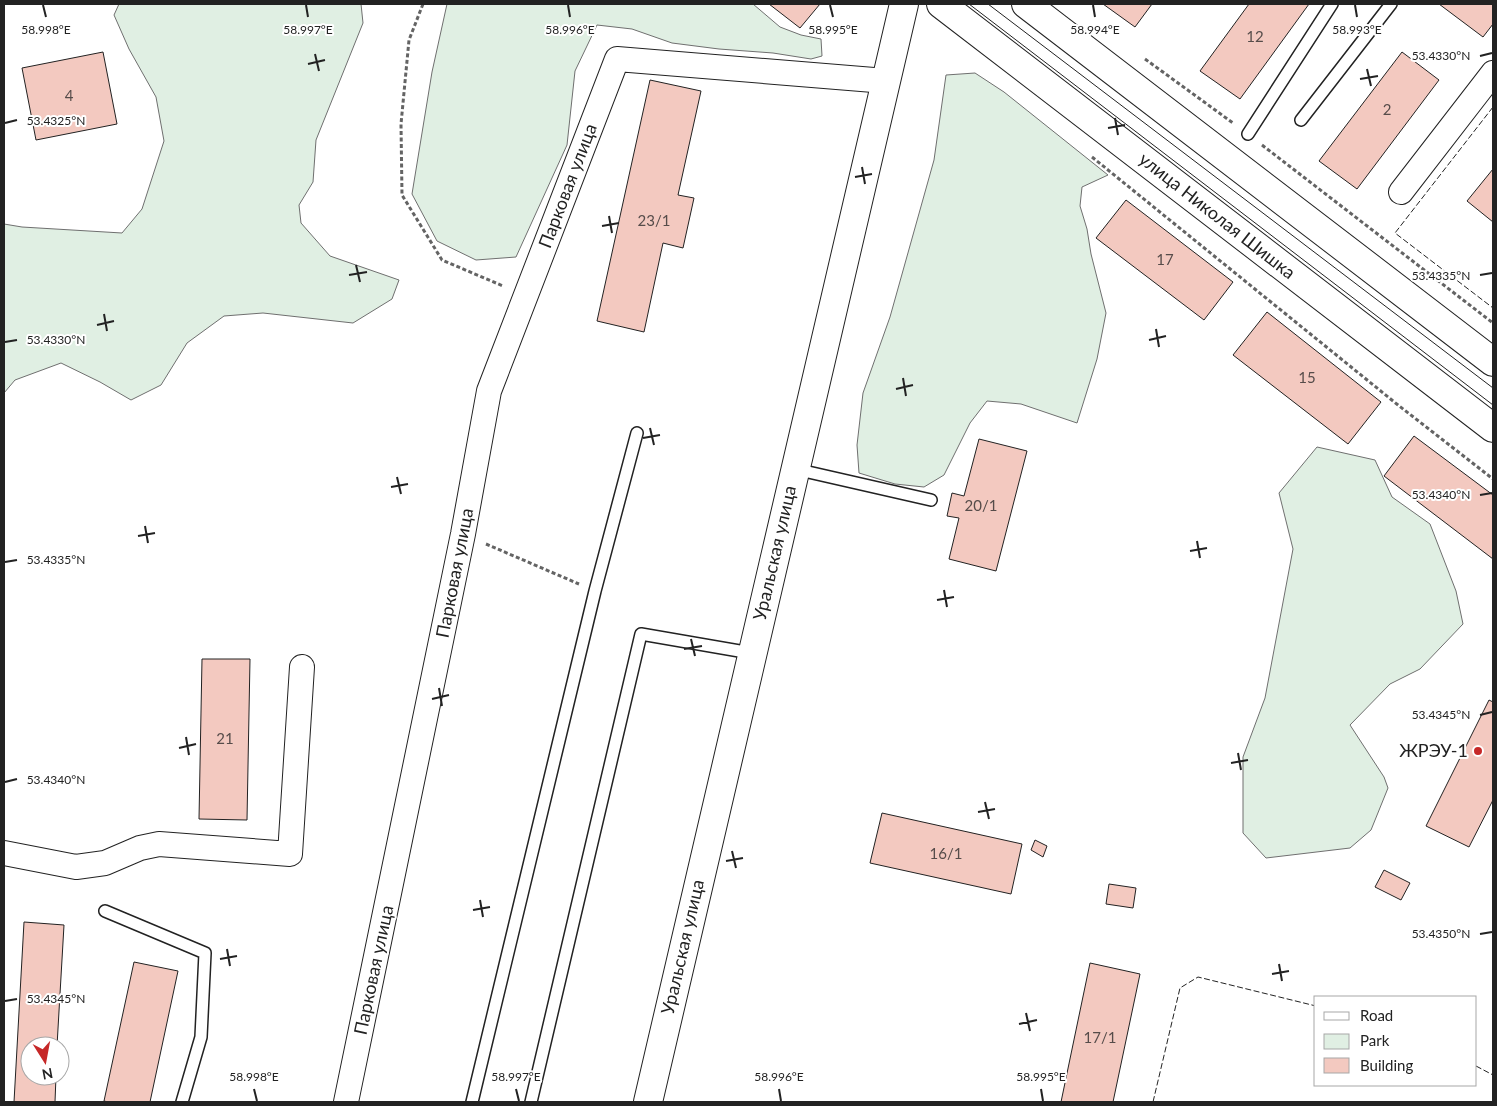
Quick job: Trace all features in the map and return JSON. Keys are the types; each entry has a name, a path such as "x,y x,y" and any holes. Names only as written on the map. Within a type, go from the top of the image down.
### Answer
{"main road":[{"name":"Уральская улица","path":"648,1102 904,4"},
{"name":"улица Николая Шишка","path":"941,4 1493,428"},
{"path":"1026,4 1493,362"}],"street":[{"name":"Парковая улица","path":"346,1102 463,534 489,392 617,59 886,81"},
{"path":"1401,192 1493,74"},
{"path":"4,853 76,866 106,864 140,848 159,844 290,854 302,667"}],"lane":[{"path":"1248,134 1332,4"},
{"path":"1301,120 1386,5"},
{"path":"472,1102 596,591 637,433"},
{"path":"795,469 931,500"},
{"path":"531,1102 641,634 752,653"},
{"path":"105,911 205,954 201,1037 182,1102"}],"path":[{"path":"423,4 409,40 401,124 402,195 442,260 526,295"},
{"path":"1143,57 1248,134 1493,323"},
{"path":"1089,154 1398,405 1493,479"},
{"path":"463,534 596,591"}],"green space":[{"path":"119,4 361,4 363,23 316,140 313,182 299,205 301,223 330,256 399,280 392,299 353,323 263,313 224,316 187,343 161,385 131,400 61,363 15,380 4,393 4,224 22,227 122,233 142,209 164,141 156,97 129,49 114,15"},
{"path":"447,4 753,4 780,27 801,35 821,39 822,56 811,59 773,53 672,43 632,29 597,25 575,71 567,145 516,257 476,260 437,241 412,194 432,72"},
{"path":"975,73 1004,92 1108,175 1082,187 1080,206 1106,313 1097,359 1077,423 1021,404 987,401 970,423 944,475 924,487 895,484 859,473 857,445 863,393 890,317 934,160 946,75"},
{"path":"1317,447 1375,460 1392,497 1430,524 1456,591 1463,624 1420,669 1390,684 1350,725 1384,777 1388,788 1371,830 1350,848 1266,858 1243,833 1243,757 1265,698 1293,549 1279,493"}],"building":[{"path":"769,4 820,4 800,28"},
{"path":"1103,4 1152,4 1135,27"},
{"path":"1249,4 1309,4 1240,99 1200,71"},
{"path":"1439,4 1493,4 1493,24 1483,37"},
{"path":"103,52 117,124 36,140 22,68"},
{"path":"1402,52 1439,80 1357,189 1319,161"},
{"path":"650,80 701,91 678,195 694,198 683,248 663,243 644,332 597,321"},
{"path":"1493,169 1493,222 1467,201"},
{"path":"1126,200 1233,282 1204,320 1096,238"},
{"path":"1267,312 1381,402 1348,444 1233,355"},
{"path":"1414,436 1493,495 1493,559 1384,476"},
{"path":"979,439 1027,451 996,571 949,559 959,518 947,516 952,493 964,496"},
{"path":"202,659 250,659 247,820 199,819"},
{"name":"ЖРЭУ-1","path":"1489,700 1493,702 1493,800 1469,847 1426,826"},
{"path":"882,813 1022,844 1011,894 870,863"},
{"path":"1035,840 1047,846 1043,857 1031,850"},
{"path":"1384,870 1410,883 1401,900 1375,887"},
{"path":"1109,884 1136,888 1133,908 1106,904"},
{"path":"24,922 64,925 58,1036 20,1036 20,1086 56,1086 55,1102 14,1102"},
{"path":"134,962 178,971 150,1102 108,1102 104,1101"},
{"path":"1090,963 1140,974 1113,1102 1061,1102"}],"tram line":[{"path":"969,4 1493,405"},
{"path":"988,4 1493,388"}],"fence":[{"path":"1493,107 1395,233 1493,308"},
{"path":"1153,1102 1180,988 1198,977 1314,1006"},
{"path":"1477,1067 1493,1075"}],"place":[{"name":"ЖРЭУ-1","path":"1478,751"}]}
